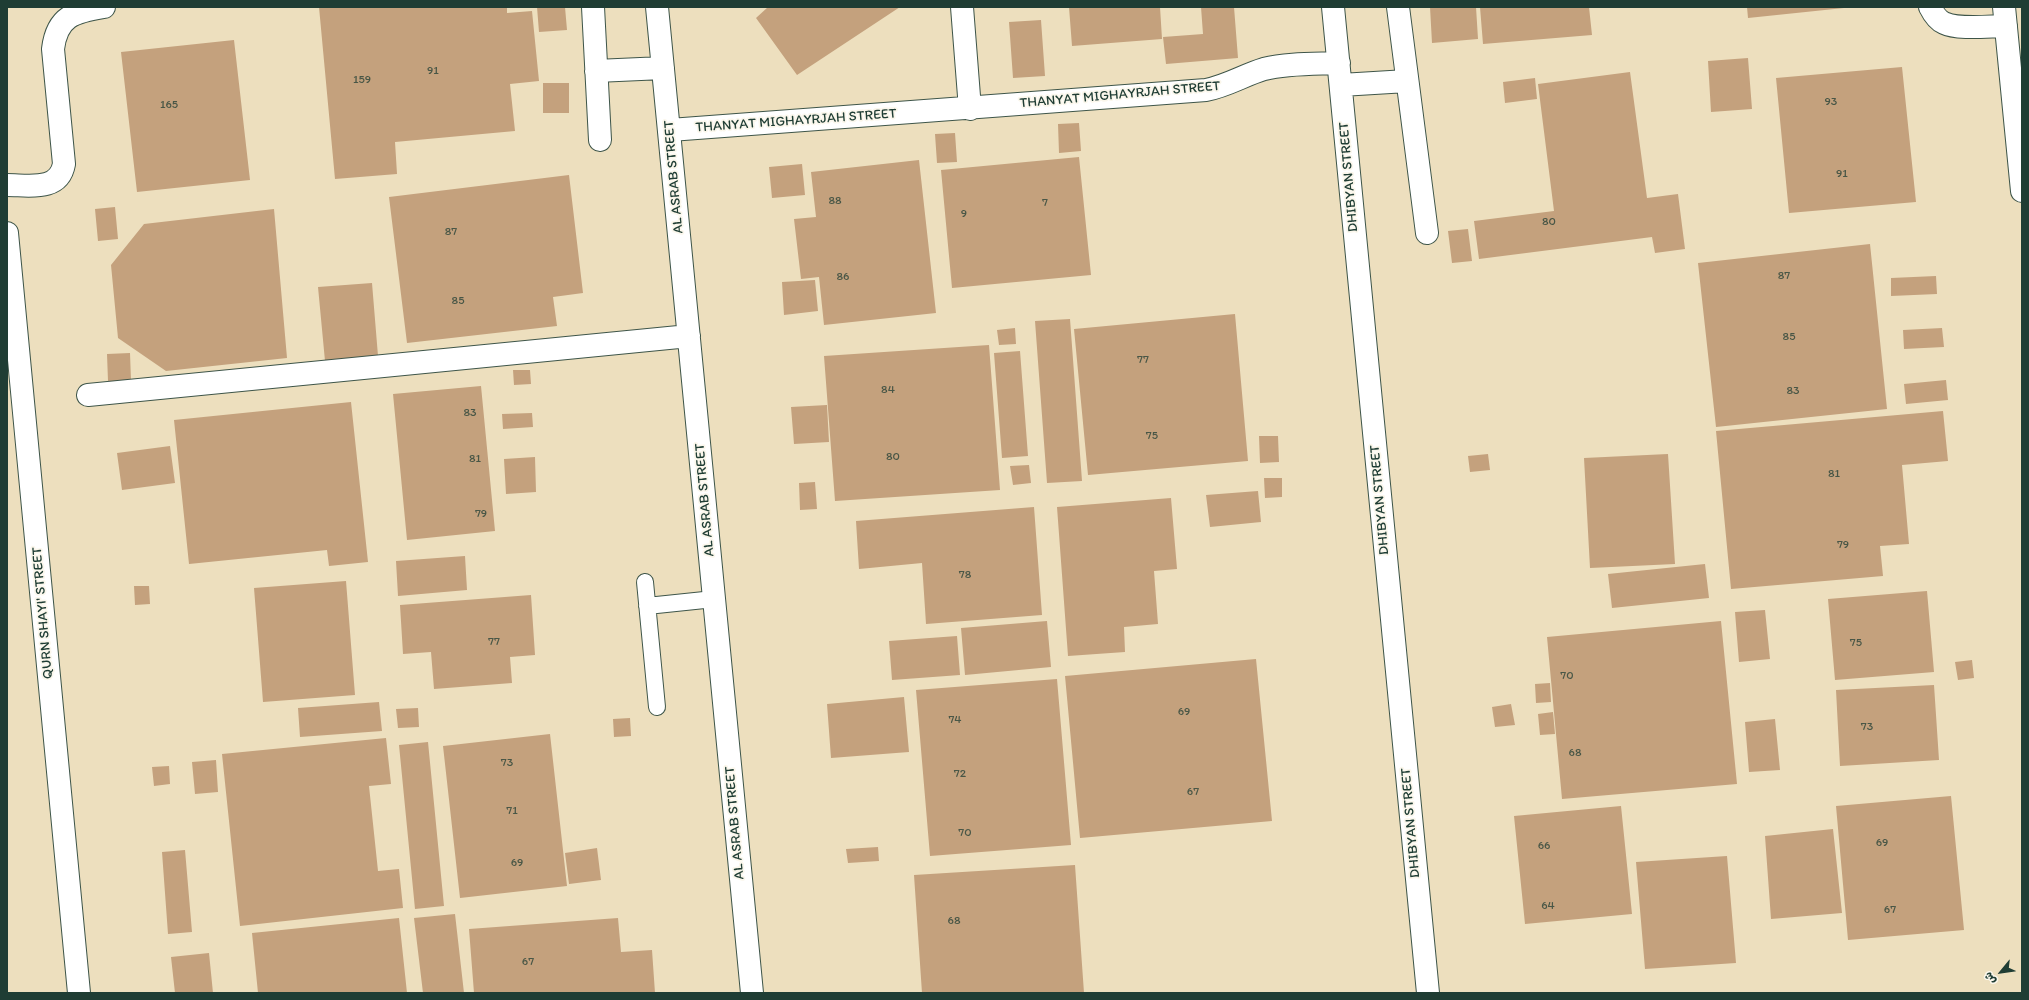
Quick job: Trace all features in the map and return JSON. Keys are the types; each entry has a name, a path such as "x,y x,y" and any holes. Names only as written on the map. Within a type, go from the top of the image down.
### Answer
{"street":[{"path":"7,185 49,184 63,173 64,164 53,49 55,36 61,24 69,16 78,12 104,7"},
{"path":"593,7 600,140"},
{"name":"AL ASRAB STREET","path":"657,7 752,993"},
{"path":"962,7 970,109"},
{"name":"DHIBYAN STREET","path":"1333,7 1428,993"},
{"path":"1398,7 1427,233"},
{"path":"1930,7 1935,16 1943,23 1952,26 2005,17 2022,192"},
{"name":"THANYAT MIGHAYRJAH STREET","path":"670,130 970,109 1206,90 1220,87 1269,68 1339,63"},
{"path":"596,72 663,68"},
{"path":"1340,84 1407,81"},
{"name":"QURN SHAYI' STREET","path":"7,233 79,993"},
{"path":"88,395 689,336"}],"lane":[{"path":"645,582 657,707"},
{"path":"647,606 714,599"}],"building":[{"path":"319,7 507,7 507,13 532,11 539,81 510,84 515,131 395,142 397,174 335,179"},
{"path":"537,7 565,7 567,30 539,32"},
{"path":"768,7 900,7 797,75 756,18"},
{"path":"1069,7 1160,7 1162,39 1072,46"},
{"path":"1201,7 1234,7 1238,58 1166,64 1163,37 1203,34"},
{"path":"1430,7 1476,7 1478,39 1432,43"},
{"path":"1480,7 1589,7 1592,35 1483,44"},
{"path":"1747,7 1844,7 1844,8 1748,18"},
{"path":"1041,20 1045,76 1013,78 1009,22"},
{"path":"234,40 250,180 137,192 121,52"},
{"path":"1748,58 1752,109 1711,112 1708,61"},
{"path":"1902,67 1916,202 1789,213 1776,78"},
{"path":"1630,72 1647,198 1678,194 1685,249 1655,253 1652,237 1479,259 1474,221 1554,211 1538,84"},
{"path":"1535,78 1537,99 1505,103 1503,82"},
{"path":"543,83 569,83 569,113 543,113"},
{"path":"1079,123 1081,151 1059,153 1058,124"},
{"path":"955,133 957,162 937,163 935,134"},
{"path":"1079,157 1091,275 952,288 941,170"},
{"path":"919,160 936,313 824,325 819,277 801,279 794,219 816,217 811,172"},
{"path":"802,164 805,195 772,198 769,167"},
{"path":"569,175 583,293 553,297 557,326 407,343 389,197"},
{"path":"115,207 118,239 98,241 95,209"},
{"path":"274,209 287,358 166,371 118,338 111,265 144,224"},
{"path":"1468,229 1472,261 1452,263 1448,231"},
{"path":"1870,244 1887,409 1716,427 1698,263"},
{"path":"1936,276 1937,294 1891,296 1891,278"},
{"path":"815,280 818,311 784,315 782,282"},
{"path":"372,283 378,356 325,361 318,287"},
{"path":"1235,314 1248,461 1088,475 1074,329"},
{"path":"1070,319 1082,481 1047,483 1035,321"},
{"path":"1015,328 1016,344 999,345 997,330"},
{"path":"1942,328 1944,347 1904,349 1903,330"},
{"path":"989,345 1000,490 835,501 824,356"},
{"path":"1020,351 1028,456 1002,458 994,353"},
{"path":"130,353 131,381 108,381 107,354"},
{"path":"513,370 530,370 531,384 514,385"},
{"path":"1946,380 1948,400 1906,404 1904,384"},
{"path":"481,386 495,531 407,540 393,394"},
{"path":"351,402 368,562 329,566 327,550 189,564 174,420"},
{"path":"827,405 829,442 794,444 791,407"},
{"path":"1943,411 1948,461 1902,465 1909,544 1880,546 1883,576 1731,589 1716,431"},
{"path":"532,413 533,427 503,429 502,414"},
{"path":"1259,436 1278,436 1279,462 1260,463"},
{"path":"170,446 175,483 122,490 117,453"},
{"path":"1488,454 1490,470 1470,472 1468,456"},
{"path":"1668,454 1675,564 1590,568 1584,458"},
{"path":"535,457 536,492 506,494 504,459"},
{"path":"1029,465 1031,483 1013,485 1010,466"},
{"path":"1264,478 1282,478 1282,497 1265,498"},
{"path":"815,482 817,509 800,510 799,483"},
{"path":"1258,491 1261,522 1210,527 1206,495"},
{"path":"1171,498 1177,569 1154,571 1158,624 1124,627 1125,652 1068,656 1057,507"},
{"path":"1034,507 1042,615 926,624 922,563 859,569 856,521"},
{"path":"465,556 467,590 398,596 396,561"},
{"path":"1705,564 1709,598 1612,608 1608,574"},
{"path":"346,581 355,695 263,702 254,588"},
{"path":"134,586 149,586 150,604 135,605"},
{"path":"1927,591 1934,672 1835,680 1828,599"},
{"path":"531,595 535,655 510,657 512,683 434,689 431,652 403,654 400,605"},
{"path":"1765,610 1770,659 1739,662 1735,612"},
{"path":"1047,621 1051,667 965,675 961,628"},
{"path":"1721,621 1737,784 1562,799 1547,637"},
{"path":"957,636 960,675 892,680 889,641"},
{"path":"1256,659 1272,821 1080,838 1065,676"},
{"path":"1972,660 1974,678 1958,680 1955,662"},
{"path":"1057,679 1071,845 930,856 916,690"},
{"path":"1550,683 1551,702 1536,703 1535,684"},
{"path":"1934,685 1939,760 1840,766 1836,690"},
{"path":"904,697 909,752 831,758 827,704"},
{"path":"379,702 382,731 300,737 298,708"},
{"path":"1511,704 1515,725 1495,727 1492,707"},
{"path":"418,708 419,727 398,728 396,709"},
{"path":"1553,712 1555,734 1540,735 1538,714"},
{"path":"630,718 631,736 614,737 613,719"},
{"path":"1775,719 1780,770 1749,772 1745,722"},
{"path":"550,734 567,886 460,898 443,746"},
{"path":"386,738 391,784 369,786 378,871 399,869 403,908 240,926 222,754"},
{"path":"428,742 444,906 415,909 399,745"},
{"path":"216,760 218,792 195,794 192,762"},
{"path":"169,766 170,784 154,786 152,767"},
{"path":"1951,796 1964,930 1848,940 1836,806"},
{"path":"1621,806 1632,914 1525,924 1514,816"},
{"path":"1833,829 1842,913 1771,919 1765,836"},
{"path":"878,847 879,861 848,863 846,849"},
{"path":"597,848 601,880 569,884 565,853"},
{"path":"185,850 192,932 168,934 162,852"},
{"path":"1727,856 1736,963 1645,969 1636,862"},
{"path":"1075,865 1084,993 922,993 914,875"},
{"path":"455,914 464,993 423,993 414,918"},
{"path":"399,918 407,993 258,993 252,933"},
{"path":"618,918 621,952 652,950 655,993 474,993 469,929"},
{"path":"209,953 213,993 175,993 171,957"}]}
